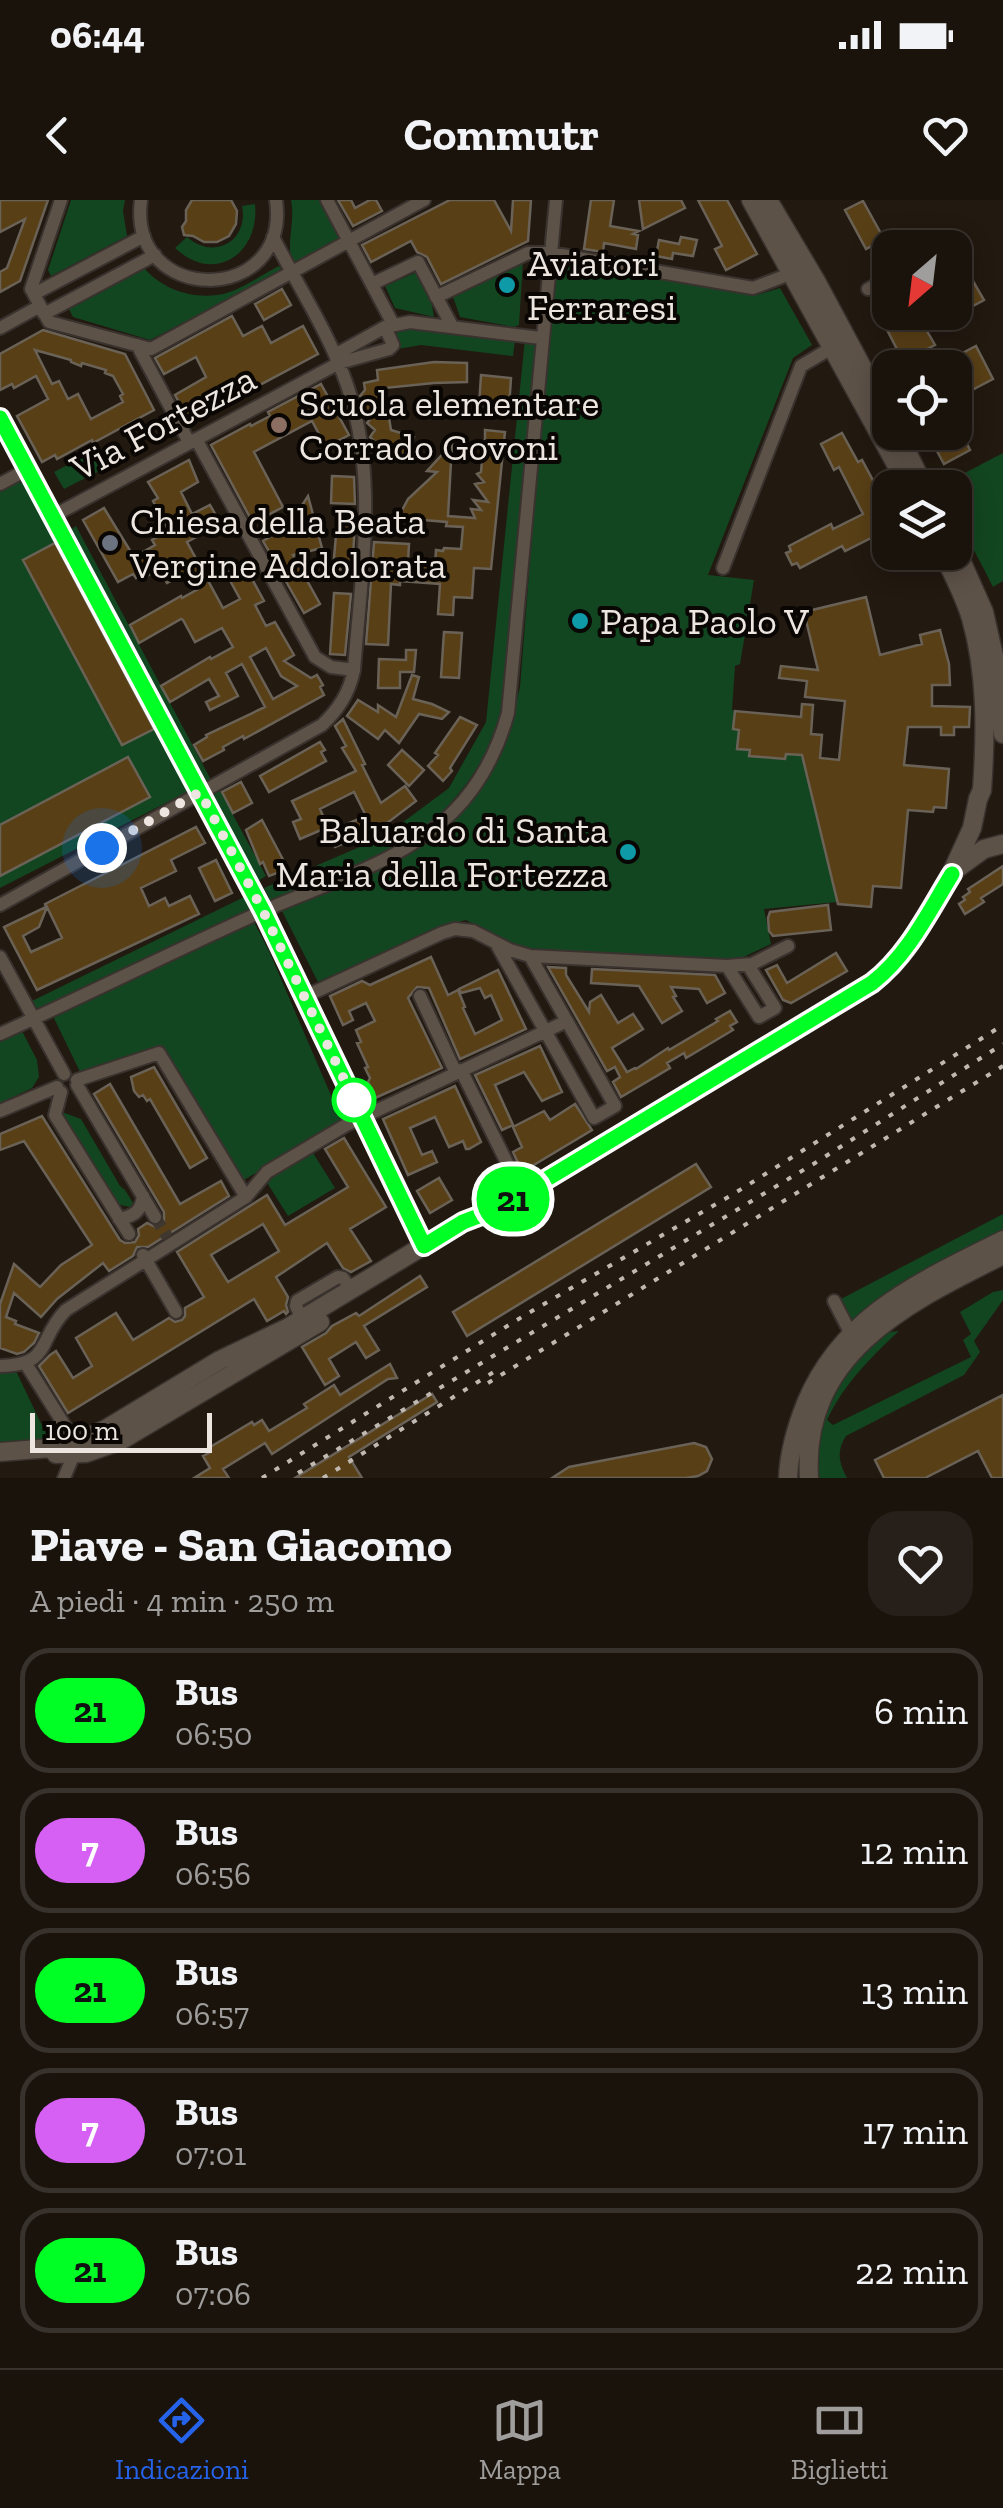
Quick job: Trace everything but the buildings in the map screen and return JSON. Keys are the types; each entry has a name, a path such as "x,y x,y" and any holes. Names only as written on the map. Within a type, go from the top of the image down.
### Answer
{"main road":[{"path":"750,200 872,391"},
{"path":"768,200 833,347 899,470"},
{"path":"950,570 971,618 980,662 985,738 980,826 987,836 1003,844"},
{"path":"965,570 984,612 998,674 1003,734"},
{"path":"5,1452 40,1455 74,1448 98,1450 132,1435 256,1352 426,1251 463,1222 497,1209 872,983 906,948 952,874 972,828 979,799 990,782 1002,777"},
{"path":"952,874 984,849 1003,844"},
{"path":"809,1478 810,1435 816,1414 852,1343 873,1313 904,1291 1003,1240"},
{"path":"788,1478 796,1432 824,1367 912,1302 1003,1255"}],"street":[{"path":"61,200 31,289 48,322 151,349 424,200"},
{"path":"142,200 140,220 155,255 183,276 203,281 233,277 262,256 273,237 278,216 276,200"},
{"path":"328,200 389,325 419,322 542,338"},
{"path":"0,1034 263,911 386,859 444,820 475,786 496,750 508,712 556,200"},
{"path":"0,328 144,236"},
{"path":"0,906 322,725 350,687 365,526 356,414 337,359 273,237"},
{"path":"436,297 528,253 550,253 754,288 802,282"},
{"path":"39,305 155,255"},
{"path":"372,284 418,262 452,326"},
{"path":"868,289 872,287"},
{"name":"Via Fortezza","path":"53,516 337,359 389,325 391,347 337,359"},
{"path":"137,345 315,657 331,668 354,670"},
{"path":"722,568 800,366 833,347"},
{"path":"0,418 263,911 426,1251"},
{"path":"0,484 28,469"},
{"path":"304,997 448,931 473,931 530,956 726,966 748,965 788,946"},
{"path":"496,943 594,1118 615,1106 530,956"},
{"path":"0,957 67,1084 156,1218"},
{"path":"726,966 759,1017 775,1008 748,965"},
{"path":"420,996 514,1177"},
{"path":"0,1366 26,1364 42,1348 56,1320 66,1310 246,1196 267,1172 362,1117 567,1020"},
{"path":"0,1111 159,1053 246,1196"},
{"path":"67,1084 55,1115 129,1234"},
{"path":"120,1219 138,1212 143,1196"},
{"path":"144,1258 176,1312"},
{"path":"305,1324 297,1302 338,1277 344,1278 354,1295"},
{"path":"834,1301 852,1343"},
{"path":"26,1364 74,1448 64,1478"}],"green space":[{"path":"71,200 125,200 127,236 51,276 48,270"},
{"path":"291,200 321,200 341,240 294,265 290,251"},
{"path":"255,204 250,237 232,259 205,264 175,248 187,237 208,247 227,244 240,229 242,206"},
{"path":"557,258 757,295 780,288 812,345 793,358 708,575 754,580 740,664 735,666 732,710 733,729 739,730 737,749 750,750 750,756 785,759 786,754 803,755 837,902 764,909 771,944 733,962 527,952 466,920 445,925 318,982 281,909 417,847 493,767 507,740 520,687"},
{"path":"523,261 519,325 460,317 452,294"},
{"path":"279,266 282,271 150,340 73,317 69,309 144,268 170,287 212,296 236,289"},
{"path":"417,272 431,300 434,317 395,308 385,286"},
{"path":"422,327 515,340 513,356 421,345 397,349 392,335"},
{"path":"525,339 537,341 507,681 497,726 479,764 458,795 433,820 375,858 272,904 264,888 383,837 449,788 486,722"},
{"path":"92,452 113,464 64,489 54,472"},
{"path":"1003,453 1003,581 993,587 972,545 970,470"},
{"path":"14,480 25,484 59,540 195,788 0,888 0,488"},
{"path":"76,526 211,780 202,784 66,533"},
{"path":"220,791 266,876 256,882 209,796"},
{"path":"244,897 250,910 38,1013 32,1001"},
{"path":"253,920 342,1121 244,1180 164,1049 82,1076 52,1014"},
{"path":"22,1031 37,1060 39,1077 32,1088 0,1103 0,1040"},
{"path":"62,1112 81,1119 133,1203 130,1207 116,1204"},
{"path":"313,1153 335,1188 288,1216 266,1181"},
{"path":"1003,1214 1003,1236 854,1321 850,1319 839,1300"},
{"path":"1003,1290 1003,1300 974,1341 980,1352 964,1375 846,1436 840,1457 847,1478 814,1478 817,1430 845,1370 881,1333 899,1331 841,1395 827,1420 833,1425 971,1357 963,1340 971,1334 960,1312"},
{"path":"0,1370 16,1371 48,1438 47,1446 0,1447"}],"tunnel":[{"path":"155,1217 168,1238"}],"railway":[{"path":"262,1478 525,1315 735,1193 1003,1025"},
{"path":"298,1473 815,1163 1003,1044"},
{"path":"488,1383 1003,1066"},
{"path":"323,1478 497,1370"}],"bus line":[{"name":"21","path":"0,418 263,911 424,1246 463,1222 497,1209 872,983 906,948 952,874"}],"place":[{"name":"Aviatori Ferraresi","path":"507,285"},
{"name":"Scuola elementare Corrado Govoni","path":"279,425"},
{"name":"Chiesa della Beata Vergine Addolorata","path":"110,543"},
{"name":"Papa Paolo V","path":"580,621"},
{"name":"Baluardo di Santa Maria della Fortezza","path":"628,852"}],"route":[{"path":"102,848 200,792 263,911 354,1100"}]}
